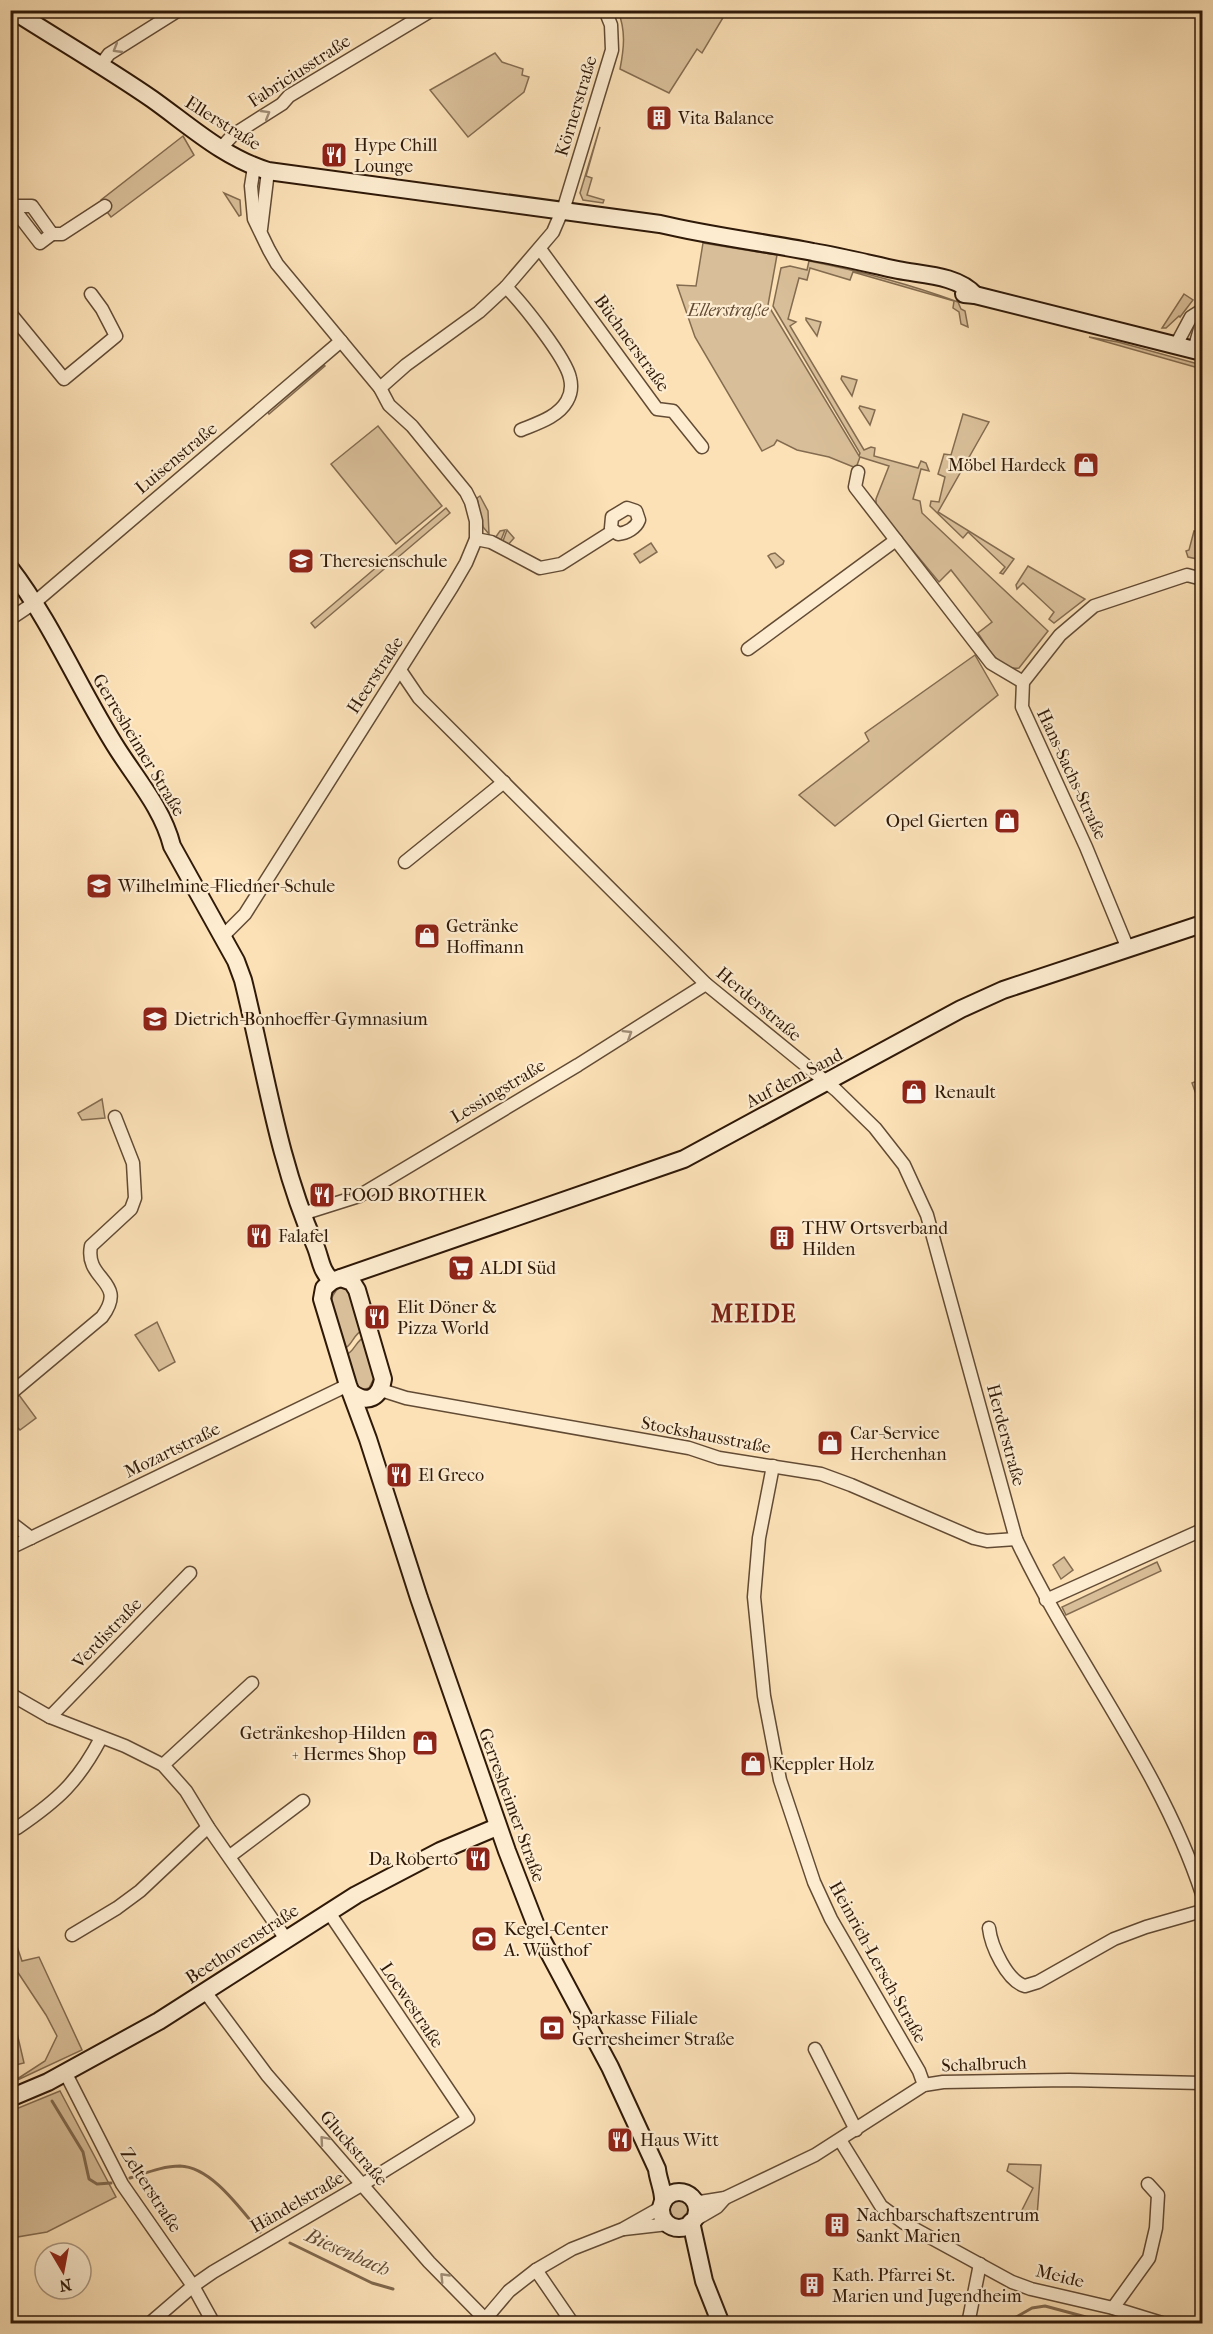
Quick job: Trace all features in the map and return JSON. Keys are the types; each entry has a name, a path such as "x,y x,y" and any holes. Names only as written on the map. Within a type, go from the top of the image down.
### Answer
{"street":[{"name":"Ellerstraße","path":"12,10 151,98 220,149 261,169 500,204 660,224 813,252 901,271 964,295 975,295 1198,351 1203,322"},
{"path":"100,66 109,54 180,10"},
{"name":"Fabriciusstraße","path":"220,149 234,135 282,104 289,96 432,10"},
{"name":"Körnerstraße","path":"380,388 406,365 479,312 506,287 553,232 563,211 612,50 611,26 605,10"},
{"name":"Heerstraße","path":"223,936 244,914 453,587 476,539 475,514 466,492 412,426 389,405 380,388 277,264 268,250 261,230 261,169"},
{"path":"11,205 40,243 52,234 62,234 105,206"},
{"name":"Büchnerstraße","path":"540,249 657,409 673,411 702,447"},
{"path":"506,287 550,343 570,377 571,390 562,408 554,416 521,430"},
{"path":"10,313 64,380 116,336 91,294"},
{"path":"1176,345 1191,317 1203,310"},
{"name":"Luisenstraße","path":"10,619 34,603 341,341"},
{"path":"858,472 855,487 991,663 1023,682 1060,635 1094,606 1187,574 1203,579"},
{"path":"476,539 491,542 540,568 561,564 613,531"},
{"path":"748,649 896,540"},
{"name":"Gerresheimer Straße","path":"10,568 34,603 119,752 144,787 167,829 172,846 236,961 243,980 315,1273 332,1282 352,1282 357,1290 380,1365 383,1379 376,1394 368,1439"},
{"name":"Herderstraße","path":"400,670 419,698 706,984 843,1096 890,1144 904,1165 916,1189 939,1258 1016,1539 1046,1600 1163,1797 1190,1855 1203,1894"},
{"name":"Herderstraße","path":"392,682 419,698"},
{"name":"Hans-Sachs-Straße","path":"1023,682 1022,707 1086,848 1128,948"},
{"path":"405,862 504,782"},
{"name":"Auf dem Sand","path":"332,1282 400,1259 444,1240 684,1159 982,999 1203,924"},
{"name":"Lessingstraße","path":"303,1219 358,1196 578,1065 706,984"},
{"path":"10,1394 102,1317 110,1305 112,1297 108,1286 92,1265 89,1254 91,1246 131,1209 135,1198 133,1163 115,1117"},
{"name":"Auf dem Sand","path":"357,1290 400,1259"},
{"name":"Gerresheimer Straße","path":"332,1282 322,1299 400,1541 497,1827 540,1936 610,2067 657,2169 686,2196"},
{"path":"350,1389 357,1397 376,1394"},
{"name":"Mozartstraße","path":"10,1548 350,1389"},
{"name":"Stockshausstraße","path":"376,1394 689,1448 719,1458 831,1478 974,1538 1016,1539"},
{"name":"Heinrich-Lersch-Straße","path":"772,1466 757,1557 754,1597 764,1696 780,1780 814,1882 864,1978 919,2071 924,2085"},
{"path":"10,1522 31,1538"},
{"path":"1046,1600 1203,1530"},
{"name":"Verdistraße","path":"50,1717 190,1573"},
{"path":"163,1766 252,1683"},
{"path":"10,1694 50,1717 146,1755 163,1766 186,1791 208,1827 286,1939"},
{"path":"17,1828 60,1797 82,1770 101,1738"},
{"path":"230,1856 303,1801"},
{"path":"72,1935 140,1891 208,1827"},
{"name":"Beethovenstraße","path":"10,2098 65,2073 206,1993 328,1911 440,1851 497,1827"},
{"name":"Loewestraße","path":"328,1911 468,2119"},
{"path":"989,1928 994,1950 1014,1980 1025,1986 1038,1982 1123,1935 1203,1911"},
{"name":"Gluckstraße","path":"206,1993 267,2075 483,2321"},
{"path":"815,2049 856,2130"},
{"name":"Zelterstraße","path":"65,2073 122,2184 193,2286 214,2324"},
{"name":"Schalbruch","path":"686,2196 700,2202 725,2198 815,2155 924,2085 944,2082 1069,2080 1203,2083"},
{"name":"Händelstraße","path":"149,2324 193,2286 253,2247 363,2185 468,2119"},
{"name":"Meide","path":"840,2140 881,2206 904,2223 1012,2282 1165,2324"},
{"name":"Gerresheimer Straße","path":"657,2169 657,2178 664,2195 662,2204"},
{"path":"1113,2308 1149,2259 1153,2245 1158,2196 1148,2184"},
{"path":"483,2321 509,2291 536,2270 572,2249 623,2229 662,2204 670,2194 686,2196 697,2209 682,2224 623,2229"},
{"name":"Schalbruch","path":"682,2224 717,2207 725,2198"},
{"path":"662,2204 663,2217 682,2224"},
{"path":"682,2224 682,2232 720,2324"},
{"path":"968,2324 980,2264"},
{"path":"536,2270 573,2324"}],"green space":[{"path":"709,10 724,16 702,53 697,49 669,93 620,69 624,40 618,11"},
{"path":"495,53 502,62 523,69 522,75 529,77 524,92 468,137 430,90"},
{"path":"600,127 586,176 592,178 587,195 604,200 603,203 583,200 580,193"},
{"path":"183,136 194,155 111,217 100,203 101,200"},
{"path":"224,193 240,200 241,215 239,216"},
{"path":"703,243 777,255 768,305 859,456 860,453 773,306 781,268 790,266 807,270 809,261 847,269 958,302 961,309 965,311 968,327 961,324 959,312 953,308 954,301 853,272 850,280 810,268 807,280 799,278 788,319 796,322 790,326 864,450 875,448 874,456 918,468 921,461 926,463 929,471 921,469 913,499 920,501 922,513 1048,631 1019,668 1012,668 1000,662 986,645 978,633 992,622 951,570 939,582 876,506 876,499 889,466 860,457 856,468 829,457 797,450 777,440 774,445 762,451 695,337 677,285 696,286"},
{"path":"1184,294 1193,300 1180,317 1166,328 1162,328"},
{"path":"806,318 821,322 817,336 806,320"},
{"path":"1089,337 1118,342 1202,365 1202,369"},
{"path":"325,366 269,414 268,412"},
{"path":"842,376 857,380 852,396 841,379"},
{"path":"860,406 875,410 870,425 859,408"},
{"path":"963,414 989,422 938,512 1014,559 1003,574 1000,573 1005,567 968,532 963,538 930,506 931,501 939,502 945,477 938,474 944,454 951,455"},
{"path":"378,426 442,506 396,544 331,464"},
{"path":"480,496 488,511 489,534 483,527 477,498"},
{"path":"446,508 450,513 315,628 311,623"},
{"path":"505,530 501,540 503,541 507,530 514,538 507,546 495,538 500,531"},
{"path":"1194,531 1202,533 1202,560 1188,557 1186,551 1189,550"},
{"path":"651,543 657,552 640,563 634,554"},
{"path":"775,553 784,561 776,568 768,556"},
{"path":"1028,566 1085,599 1054,623 1049,619 1054,612 1023,583 1017,589 1016,585"},
{"path":"975,655 998,695 835,826 799,795 869,741 865,733"},
{"path":"1202,1079 1202,1111 1192,1083"},
{"path":"102,1099 105,1118 82,1120 78,1113"},
{"path":"340,1287 349,1288 363,1330 344,1349 331,1308 334,1293"},
{"path":"157,1322 175,1362 159,1371 135,1335"},
{"path":"365,1337 375,1376 369,1388 361,1390 358,1388 346,1355"},
{"path":"19,1395 36,1418 20,1430 18,1428 11,1432 11,1402"},
{"path":"1064,1557 1073,1570 1061,1579 1053,1565"},
{"path":"1157,1562 1161,1571 1066,1615 1062,1607"},
{"path":"10,1926 22,1961 39,1957 82,2050 11,2083 45,2061 57,2036 11,1962"},
{"path":"17,2033 24,2063 11,2066 11,2034"},
{"path":"60,2091 116,2197 47,2232 11,2238 11,2111"},
{"path":"1009,2164 1041,2165 1037,2216 1021,2212 1033,2188 1007,2171"},
{"path":"675,2201 683,2201 688,2206 686,2217 675,2219 670,2214 670,2206"}],"waterway":[{"name":"Biesenbach","path":"52,2101 83,2152 89,2179 97,2184 111,2183"},
{"name":"Biesenbach","path":"130,2178 167,2167 192,2168 225,2191 260,2232"},
{"name":"Biesenbach","path":"290,2243 372,2283 393,2289"},
{"path":"1004,2324 1032,2308 1045,2306 1112,2324"}],"place":[{"name":"Vita Balance","path":"659,118"},
{"name":"Hype Chill Lounge","path":"334,155"},
{"name":"Möbel Hardeck","path":"1086,465"},
{"name":"Theresienschule","path":"301,561"},
{"name":"Opel Gierten","path":"1007,821"},
{"name":"Wilhelmine-Fliedner-Schule","path":"99,886"},
{"name":"Getränke Hoffmann","path":"427,936"},
{"name":"Dietrich-Bonhoeffer-Gymnasium","path":"155,1019"},
{"name":"Renault","path":"914,1092"},
{"name":"FOOD BROTHER","path":"322,1195"},
{"name":"Falafel","path":"259,1236"},
{"name":"THW Ortsverband Hilden","path":"782,1238"},
{"name":"ALDI Süd","path":"461,1268"},
{"name":"Elit Döner & Pizza World","path":"377,1317"},
{"name":"Car-Service Herchenhan","path":"830,1443"},
{"name":"El Greco","path":"399,1475"},
{"name":"Getränkeshop-Hilden + Hermes Shop","path":"425,1743"},
{"name":"Keppler Holz","path":"753,1764"},
{"name":"Da Roberto","path":"478,1859"},
{"name":"Kegel-Center A. Wüsthof","path":"484,1939"},
{"name":"Sparkasse Filiale Gerresheimer Straße","path":"552,2028"},
{"name":"Haus Witt","path":"620,2140"},
{"name":"Nachbarschaftszentrum Sankt Marien","path":"837,2225"},
{"name":"Kath. Pfarrei St. Marien und Jugendheim","path":"812,2285"}],"district":[{"name":"MEIDE","path":"754,1314"}]}
